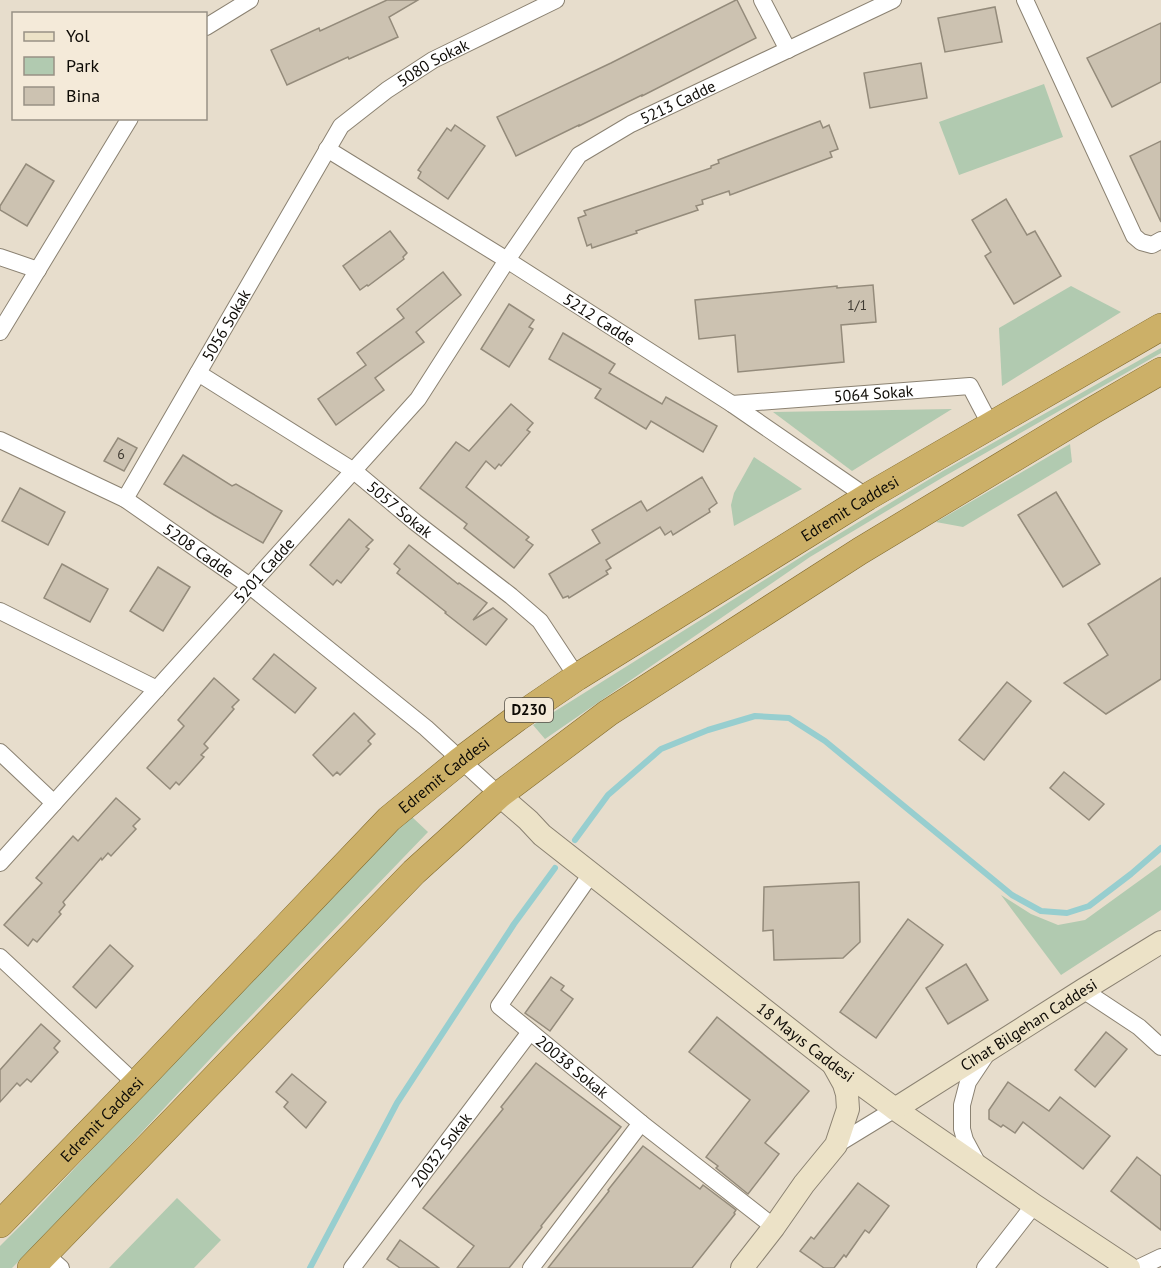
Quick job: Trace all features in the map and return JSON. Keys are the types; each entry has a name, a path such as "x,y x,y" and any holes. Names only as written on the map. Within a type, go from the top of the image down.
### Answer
{"highway":[{"name":"Edremit Caddesi","path":"0,1224 389,819 461,760 577,677 867,497 1161,327"},
{"path":"45,1263 414,872 499,795 608,713 860,550 1161,371"}],"main road":[{"name":"18 Mayıs Caddesi","path":"499,795 542,835 832,1063 1034,1205 1129,1268"},
{"name":"Cihat Bilgehan Caddesi","path":"895,1109 1161,942"},
{"path":"742,1268 836,1145 848,1109 844,1084 832,1063"}],"street":[{"path":"207,26 250,0"},
{"name":"5080 Sokak","path":"327,149 341,126 387,90 433,60 556,0"},
{"path":"762,0 788,50"},
{"name":"5213 Cadde","path":"507,260 579,156 631,124 893,0"},
{"path":"1025,0 1134,236 1141,242 1152,245 1161,240"},
{"path":"0,332 129,120"},
{"name":"5212 Cadde","path":"327,149 507,260 732,404 867,497"},
{"name":"5056 Sokak","path":"125,499 327,149"},
{"path":"0,257 38,270"},
{"name":"5201 Cadde","path":"0,863 418,399 507,260"},
{"name":"5057 Sokak","path":"198,373 354,471 540,621 577,677"},
{"name":"5064 Sokak","path":"732,404 970,386 991,426"},
{"name":"5208 Cadde","path":"0,440 125,499 250,586 426,728 499,795"},
{"path":"0,612 157,690"},
{"path":"0,752 54,803"},
{"name":"20038 Sokak","path":"591,874 499,1006 641,1123 774,1227"},
{"path":"0,957 136,1084"},
{"path":"1083,990 1139,1027 1161,1047"},
{"name":"20032 Sokak","path":"352,1268 530,1032"},
{"path":"979,1167 965,1140 962,1129 962,1106 968,1082 991,1048"},
{"path":"836,1145 895,1109"},
{"path":"531,1268 641,1123"},
{"path":"985,1268 1034,1205"},
{"path":"1138,1268 1161,1257"}],"green space":[{"path":"1044,84 1063,137 959,175 939,122"},
{"path":"1071,286 1121,312 1002,386 999,328"},
{"path":"1161,348 1161,353 945,476 810,557 545,739 533,725 943,471"},
{"path":"952,409 852,471 773,412"},
{"path":"1070,444 1072,462 963,527 936,522"},
{"path":"754,457 802,489 734,526 731,505 734,493"},
{"path":"411,816 428,832 223,1045 60,1220 12,1268 0,1268 0,1246 208,1025"},
{"path":"1161,865 1161,910 1061,975 1001,895 1031,914 1058,925 1085,920"},
{"path":"177,1198 221,1240 194,1268 109,1268"}],"building":[{"path":"387,0 418,0 389,17 398,37 287,85 271,50 319,28 320,31"},
{"path":"737,0 756,38 516,156 497,117"},
{"path":"995,7 1002,42 945,52 938,18"},
{"path":"1161,23 1161,82 1112,107 1087,58"},
{"path":"921,63 927,98 870,108 864,73"},
{"path":"820,121 823,128 829,125 838,149 830,152 832,157 730,195 729,191 702,200 703,204 696,206 698,210 636,231 637,233 592,248 591,244 587,246 578,218 586,215 584,211 711,168 719,163 718,160"},
{"path":"455,125 485,146 448,199 418,178 421,172 418,170 447,128 451,131"},
{"path":"1161,141 1161,222 1130,156"},
{"path":"26,164 54,181 27,226 0,210 0,206"},
{"path":"1006,199 1027,235 1035,231 1061,276 1014,304 985,256 991,252 972,220"},
{"path":"390,231 407,253 404,259 360,290 343,266"},
{"path":"443,272 461,295 416,332 424,342 375,378 384,390 336,425 318,399 366,365 357,353 404,318 397,309"},
{"path":"873,285 876,322 841,325 844,362 738,372 735,335 699,339 695,300 837,286 837,288"},
{"path":"509,304 534,320 529,327 533,329 509,367 481,349"},
{"path":"563,333 615,364 609,373 662,404 666,397 717,426 703,452 651,421 646,429 595,398 601,389 549,359"},
{"path":"511,404 533,423 527,430 530,432 501,466 499,464 495,469 486,461 466,487 529,537 526,540 533,545 514,568 464,528 467,524 420,488 456,442 469,451"},
{"path":"118,438 137,448 124,471 104,461"},
{"path":"183,455 232,486 236,484 282,511 263,543 164,484"},
{"path":"702,477 717,503 709,509 710,512 673,535 671,531 665,535 660,527 606,560 611,568 606,571 608,574 569,598 568,596 563,598 549,574 600,543 592,530 641,501 647,511"},
{"path":"20,488 65,512 48,545 2,521"},
{"path":"1056,492 1100,564 1063,587 1018,515"},
{"path":"349,519 373,540 366,547 369,549 341,583 337,580 333,585 310,565"},
{"path":"409,545 458,584 487,603 473,620 493,608 507,619 486,645 397,573 400,569 394,564"},
{"path":"62,564 108,589 90,622 44,598"},
{"path":"158,567 190,587 163,631 130,611"},
{"path":"1161,578 1161,679 1106,714 1064,683 1108,655 1088,624"},
{"path":"274,654 316,688 295,713 253,679"},
{"path":"214,678 239,700 204,744 208,748 201,755 204,757 179,785 176,782 170,789 147,768 184,726 178,720"},
{"path":"1007,682 1031,701 984,760 959,740"},
{"path":"354,713 375,734 368,741 371,744 340,775 337,772 333,776 313,755"},
{"path":"1064,772 1104,804 1089,820 1050,788"},
{"path":"116,798 140,819 133,826 136,829 111,856 108,853 102,860 101,858 63,902 65,905 59,912 61,914 37,942 33,939 28,946 4,925 42,883 36,878 73,836 78,841"},
{"path":"859,882 860,942 843,958 774,960 773,930 763,931 764,887"},
{"path":"908,919 943,945 876,1038 840,1012"},
{"path":"110,945 133,966 96,1008 73,987"},
{"path":"966,964 988,1000 948,1024 926,988"},
{"path":"551,977 564,986 561,990 573,999 550,1031 525,1013"},
{"path":"717,1017 809,1091 765,1143 779,1154 748,1194 706,1157 750,1100 689,1052"},
{"path":"41,1024 60,1041 54,1048 58,1052 31,1082 27,1079 20,1086 17,1083 0,1102 0,1070"},
{"path":"1106,1032 1127,1049 1095,1087 1075,1070"},
{"path":"536,1063 621,1127 509,1268 457,1268 474,1246 423,1208 503,1109 501,1107"},
{"path":"292,1074 326,1102 306,1128 284,1107 288,1102 276,1092"},
{"path":"1008,1082 1049,1111 1060,1097 1110,1136 1083,1169 1023,1122 1015,1133 1003,1125 1001,1127 989,1119 989,1110"},
{"path":"643,1146 700,1189 703,1185 736,1210 735,1214 692,1268 548,1268 609,1191"},
{"path":"1137,1157 1161,1176 1161,1230 1111,1191"},
{"path":"858,1183 889,1206 869,1233 865,1230 846,1257 844,1255 834,1268 824,1268 800,1251 811,1237 814,1239"},
{"path":"400,1240 439,1268 400,1268 387,1259"}],"waterway":[{"path":"575,840 608,795 661,749 708,730 755,716 789,718 825,741 1012,895 1041,911 1067,913 1089,906 1161,848"},
{"path":"310,1268 397,1103 514,924 555,868"}]}
